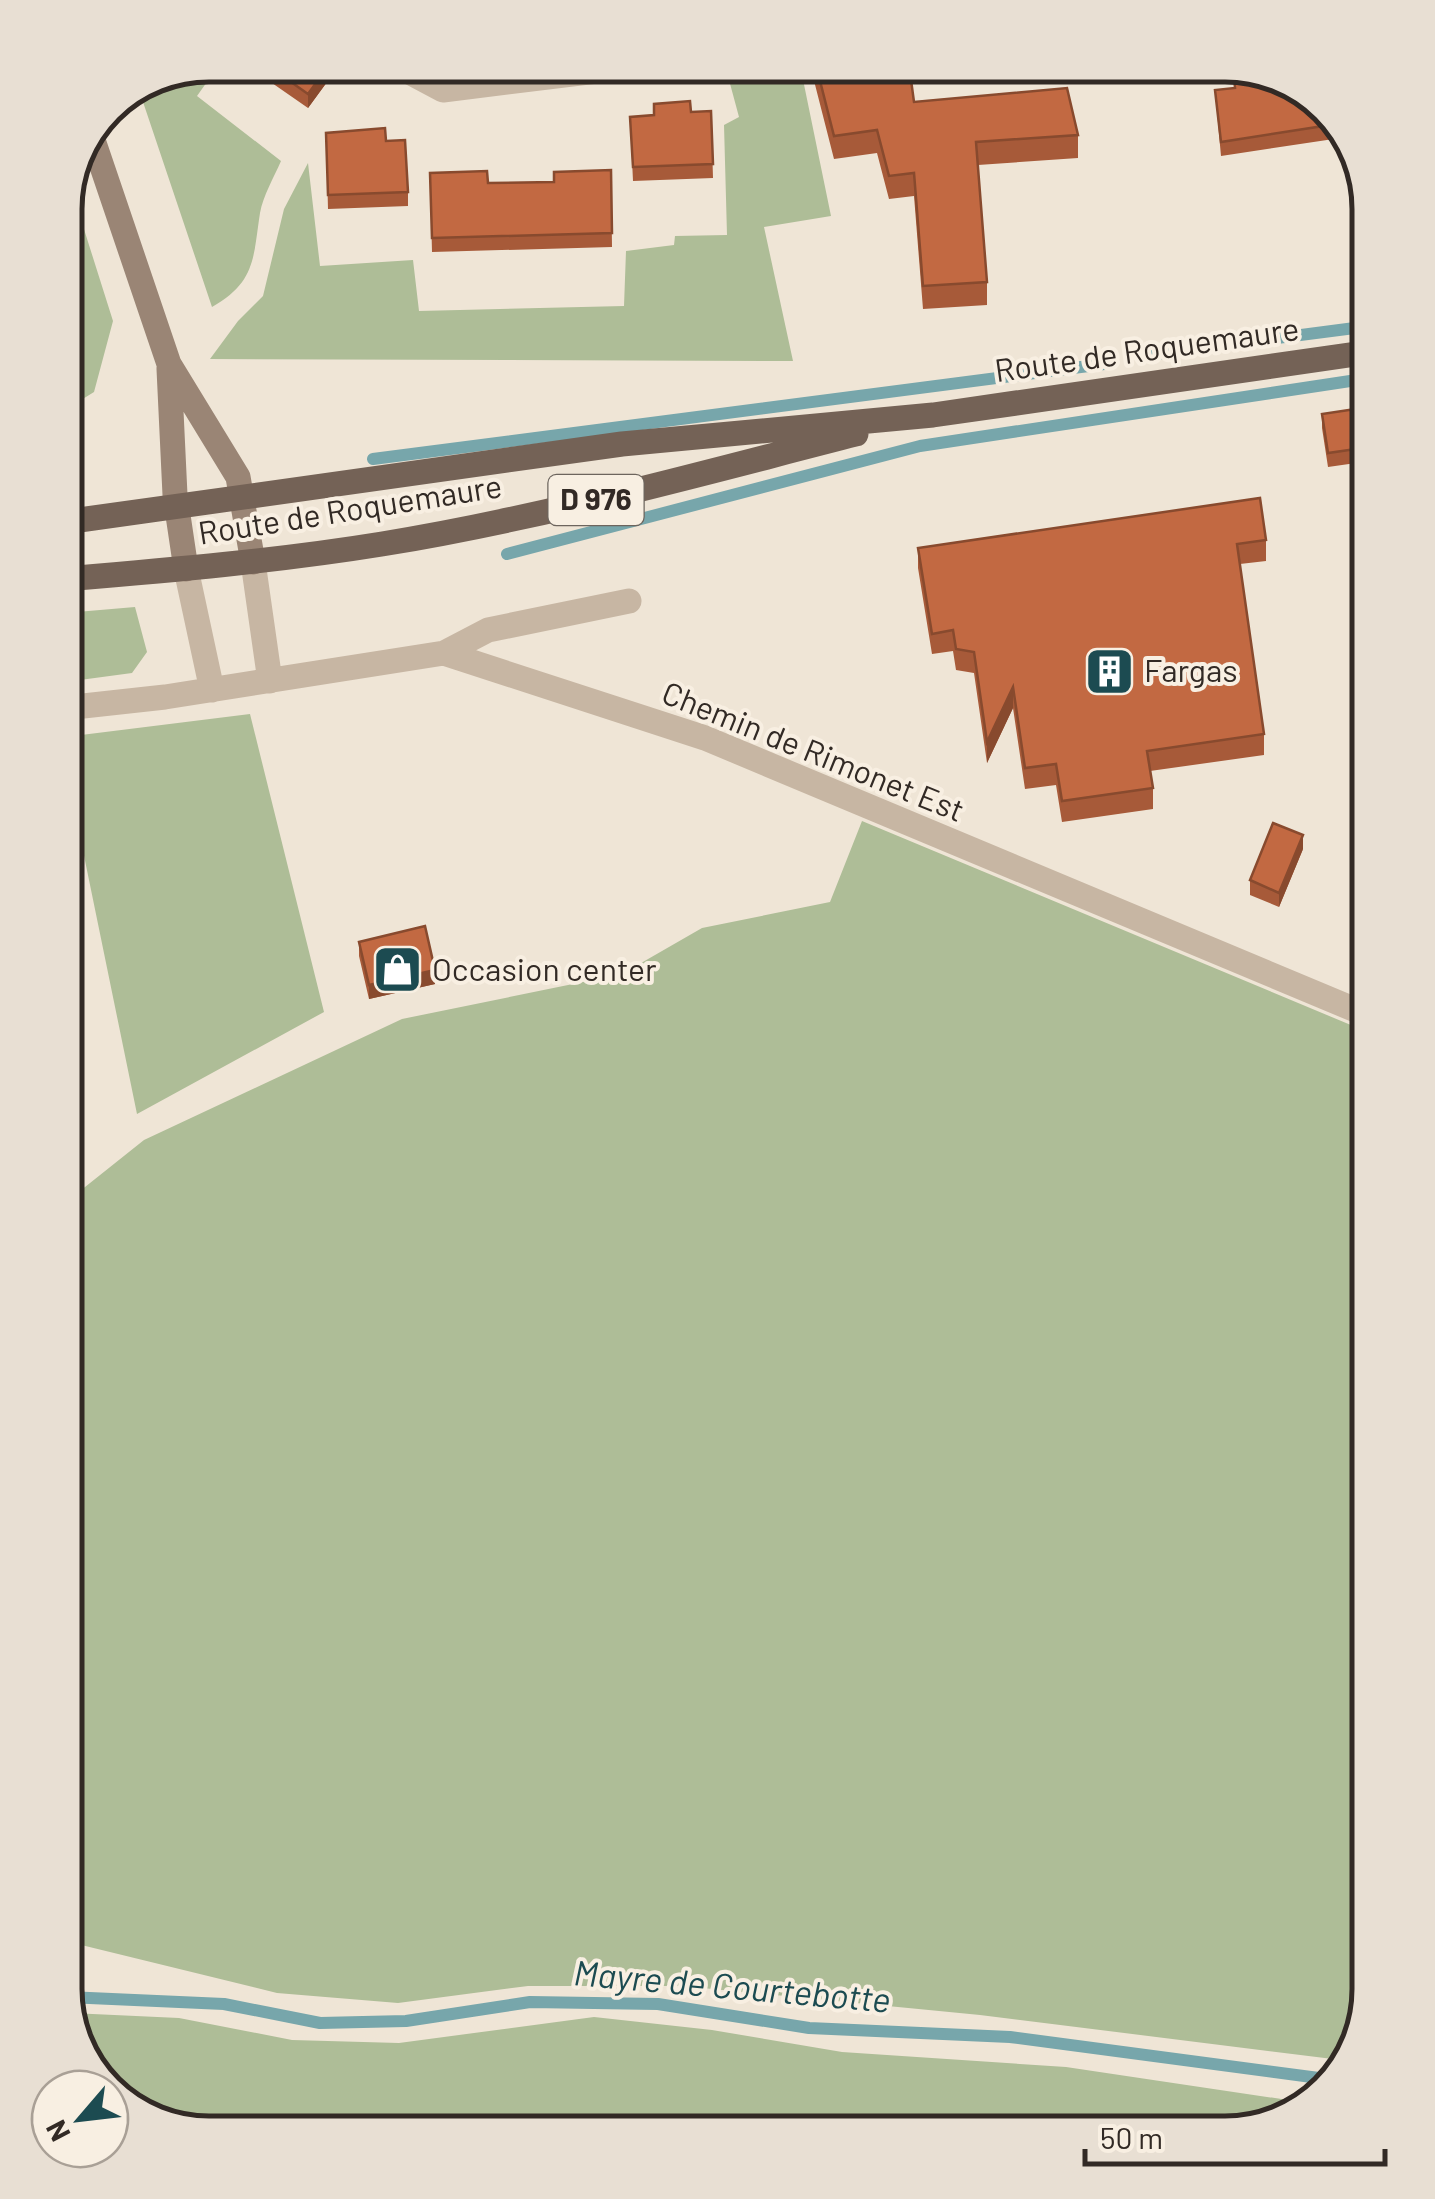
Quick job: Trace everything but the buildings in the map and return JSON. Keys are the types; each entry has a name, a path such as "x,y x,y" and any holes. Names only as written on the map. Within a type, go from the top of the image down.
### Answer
{"main road":[{"name":"Route de Roquemaure","path":"83,520 622,444 933,415 1352,355"},
{"name":"Route de Roquemaure","path":"83,578 253,562 385,543 590,502 933,415"}],"street":[{"path":"429,83 442,90 499,83"},
{"path":"96,153 169,364 238,477 270,681"},
{"path":"169,364 176,508 212,690"},
{"path":"444,653 488,630 629,602"},
{"name":"Chemin de Rimonet Est","path":"83,706 212,690 444,653 705,738 1352,1008"}],"green space":[{"path":"206,83 197,96 281,161 261,207 250,268 237,288 212,307 143,102 161,92"},
{"path":"730,83 804,83 831,216 764,227 793,361 210,359 238,321 263,296 284,209 308,163 320,266 413,260 419,311 624,306 626,251 674,245 675,236 727,235 724,125 739,117"},
{"path":"83,226 113,321 94,392 83,399"},
{"path":"135,607 147,652 132,673 83,680 83,611"},
{"path":"250,714 324,1012 137,1114 83,849 83,735"},
{"path":"862,821 1352,1025 1352,1990 1346,2030 1332,2059 980,2015 682,1986 528,1986 398,2003 277,1993 82,1945 82,1189 144,1140 402,1019 622,974 702,928 830,902"},
{"path":"85,2014 179,2018 292,2040 399,2043 594,2017 712,2030 842,2052 1066,2067 1287,2100 1266,2110 1226,2116 201,2116 169,2110 130,2088 130,2069 111,2069 96,2046"}],"waterway":[{"path":"1148,355 1352,328"},
{"path":"373,459 1104,364"},
{"path":"507,554 920,446 1352,381"},
{"name":"Mayre de Courtebotte","path":"83,1998 224,2004 320,2023 406,2021 530,2002 658,2004 809,2028 1010,2037 1316,2078"}],"place":[{"name":"Fargas","path":"1109,671"},
{"name":"Occasion center","path":"397,970"}]}
